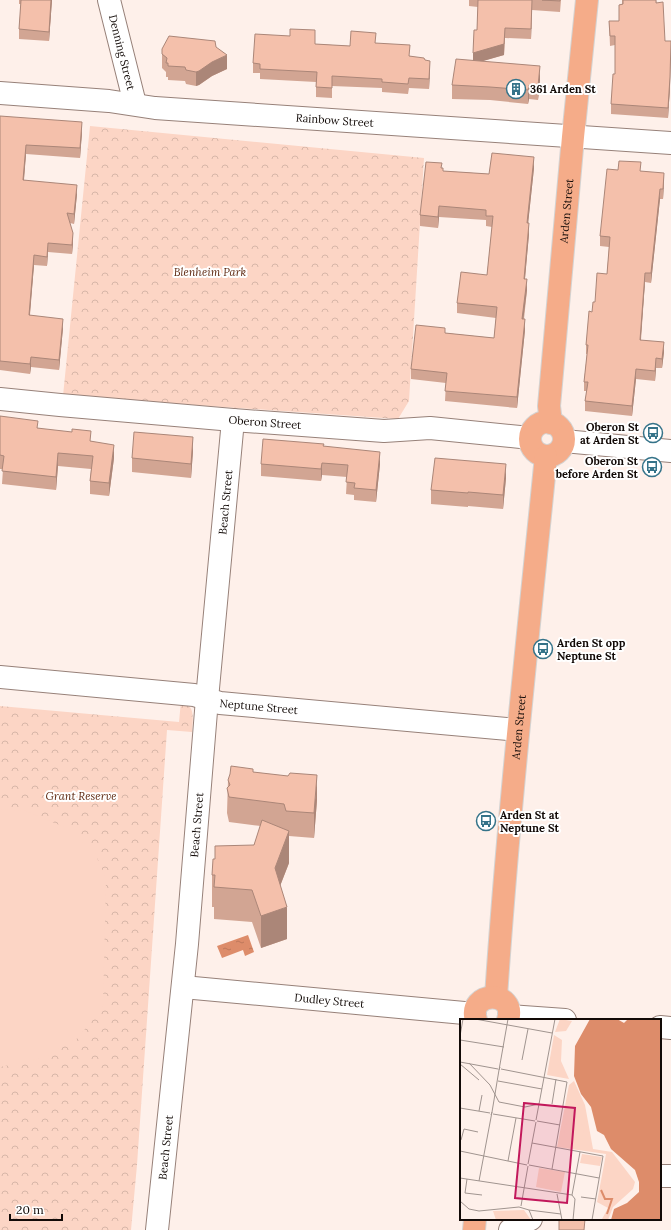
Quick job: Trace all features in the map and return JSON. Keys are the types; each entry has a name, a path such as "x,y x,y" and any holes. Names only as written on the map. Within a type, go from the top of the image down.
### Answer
{"main road":[{"name":"Arden Street","path":"551,422 549,406 587,0"},
{"path":"551,422 561,430 564,436 564,441 562,447 557,453 551,456 546,456 540,455 534,451 531,446 530,438 531,432 538,424 551,422"},
{"name":"Arden Street","path":"496,997 518,730 546,456"},
{"path":"476,1017 477,1006 483,1000 490,997 496,997 506,1004 509,1010 509,1018"},
{"path":"474,1230 475,1220"}],"street":[{"name":"Denning Street","path":"109,0 135,104"},
{"name":"Rainbow Street","path":"0,93 104,100 155,108 671,143"},
{"name":"Oberon Street","path":"0,399 233,420 384,431 430,428 530,438"},
{"name":"Beach Street","path":"157,1230 183,987 207,699 233,420"},
{"path":"564,441 671,451"},
{"name":"Neptune Street","path":"0,677 194,696 220,703 518,730"},
{"name":"Dudley Street","path":"183,987 476,1017"},
{"path":"509,1018 537,1019"},
{"path":"661,1027 671,1028"},
{"path":"510,1230 529,1220"}],"green space":[{"name":"Blenheim Park","path":"90,126 424,158 409,401 398,419 63,396"},
{"name":"Grant Reserve","path":"181,701 191,709 193,719 192,732 167,730 137,1165 131,1230 0,1230 0,706 179,722"},
{"path":"0,809 26,811 64,827 95,853 106,879 103,1006 78,1038 43,1058 0,1067"}],"water":[{"path":"248,935 254,952 245,956 243,950 222,958 217,946"}],"building":[{"path":"21,0 51,0 49,32 19,29"},
{"path":"478,0 532,0 531,29 505,28 504,44 473,53 474,30 477,30"},
{"path":"623,0 656,0 656,3 663,2 665,41 671,41 668,108 611,104 613,74 615,74 615,36 610,36 609,21 619,21 619,5 623,4"},
{"path":"290,29 315,30 315,44 350,46 351,31 376,33 375,43 410,45 409,56 424,58 425,60 430,61 429,79 409,78 408,84 382,82 382,79 332,76 332,88 316,87 317,72 260,69 260,64 253,63 255,34 290,36"},
{"path":"169,36 215,41 216,47 227,55 196,72 186,70 185,67 168,66 168,63 166,63 167,58 162,54 162,49"},
{"path":"456,59 540,66 538,86 529,85 528,90 452,85"},
{"path":"0,116 82,122 80,148 26,145 23,180 77,185 74,214 67,213 73,233 72,245 48,243 47,257 34,255 29,315 63,319 59,360 31,357 30,364 0,361"},
{"path":"492,153 534,157 527,223 529,223 524,279 527,279 522,319 525,319 517,397 445,391 447,373 411,369 416,325 445,328 445,333 494,338 497,307 457,303 461,272 487,275 493,216 486,216 486,210 439,206 438,217 420,215 426,162 442,163 441,168 443,168 443,171 489,174"},
{"path":"619,161 641,162 640,171 664,173 663,189 660,189 651,273 645,273 640,340 664,342 662,359 656,358 655,371 636,369 632,406 585,401 588,382 584,382 588,345 586,345 589,311 592,312 593,302 595,302 597,273 607,274 610,237 600,236 607,169 618,170"},
{"path":"0,416 38,421 37,428 72,432 72,429 91,431 90,441 114,445 109,483 90,481 93,456 58,453 56,477 2,471 4,456 0,455"},
{"path":"134,432 193,437 191,464 132,458"},
{"path":"263,439 324,444 323,446 380,452 376,490 354,488 355,483 346,482 348,465 322,463 321,469 261,464"},
{"path":"435,458 506,464 503,495 431,490"},
{"path":"231,766 253,769 253,772 288,776 290,773 317,775 314,813 286,811 284,804 229,797 227,788 230,785 228,780"},
{"path":"262,820 289,831 275,868 287,907 261,916 252,890 214,887 215,875 212,875 213,859 215,859 215,846 254,845"},
{"path":"559,1220 585,1220 584,1230 559,1230"}],"place":[{"name":"361 Arden St","path":"516,89"},
{"name":"Oberon St at Arden St","path":"653,433"},
{"name":"Oberon St before Arden St","path":"652,467"},
{"name":"Arden St opp Neptune St","path":"543,649"},
{"name":"Arden St at Neptune St","path":"486,821"}]}
